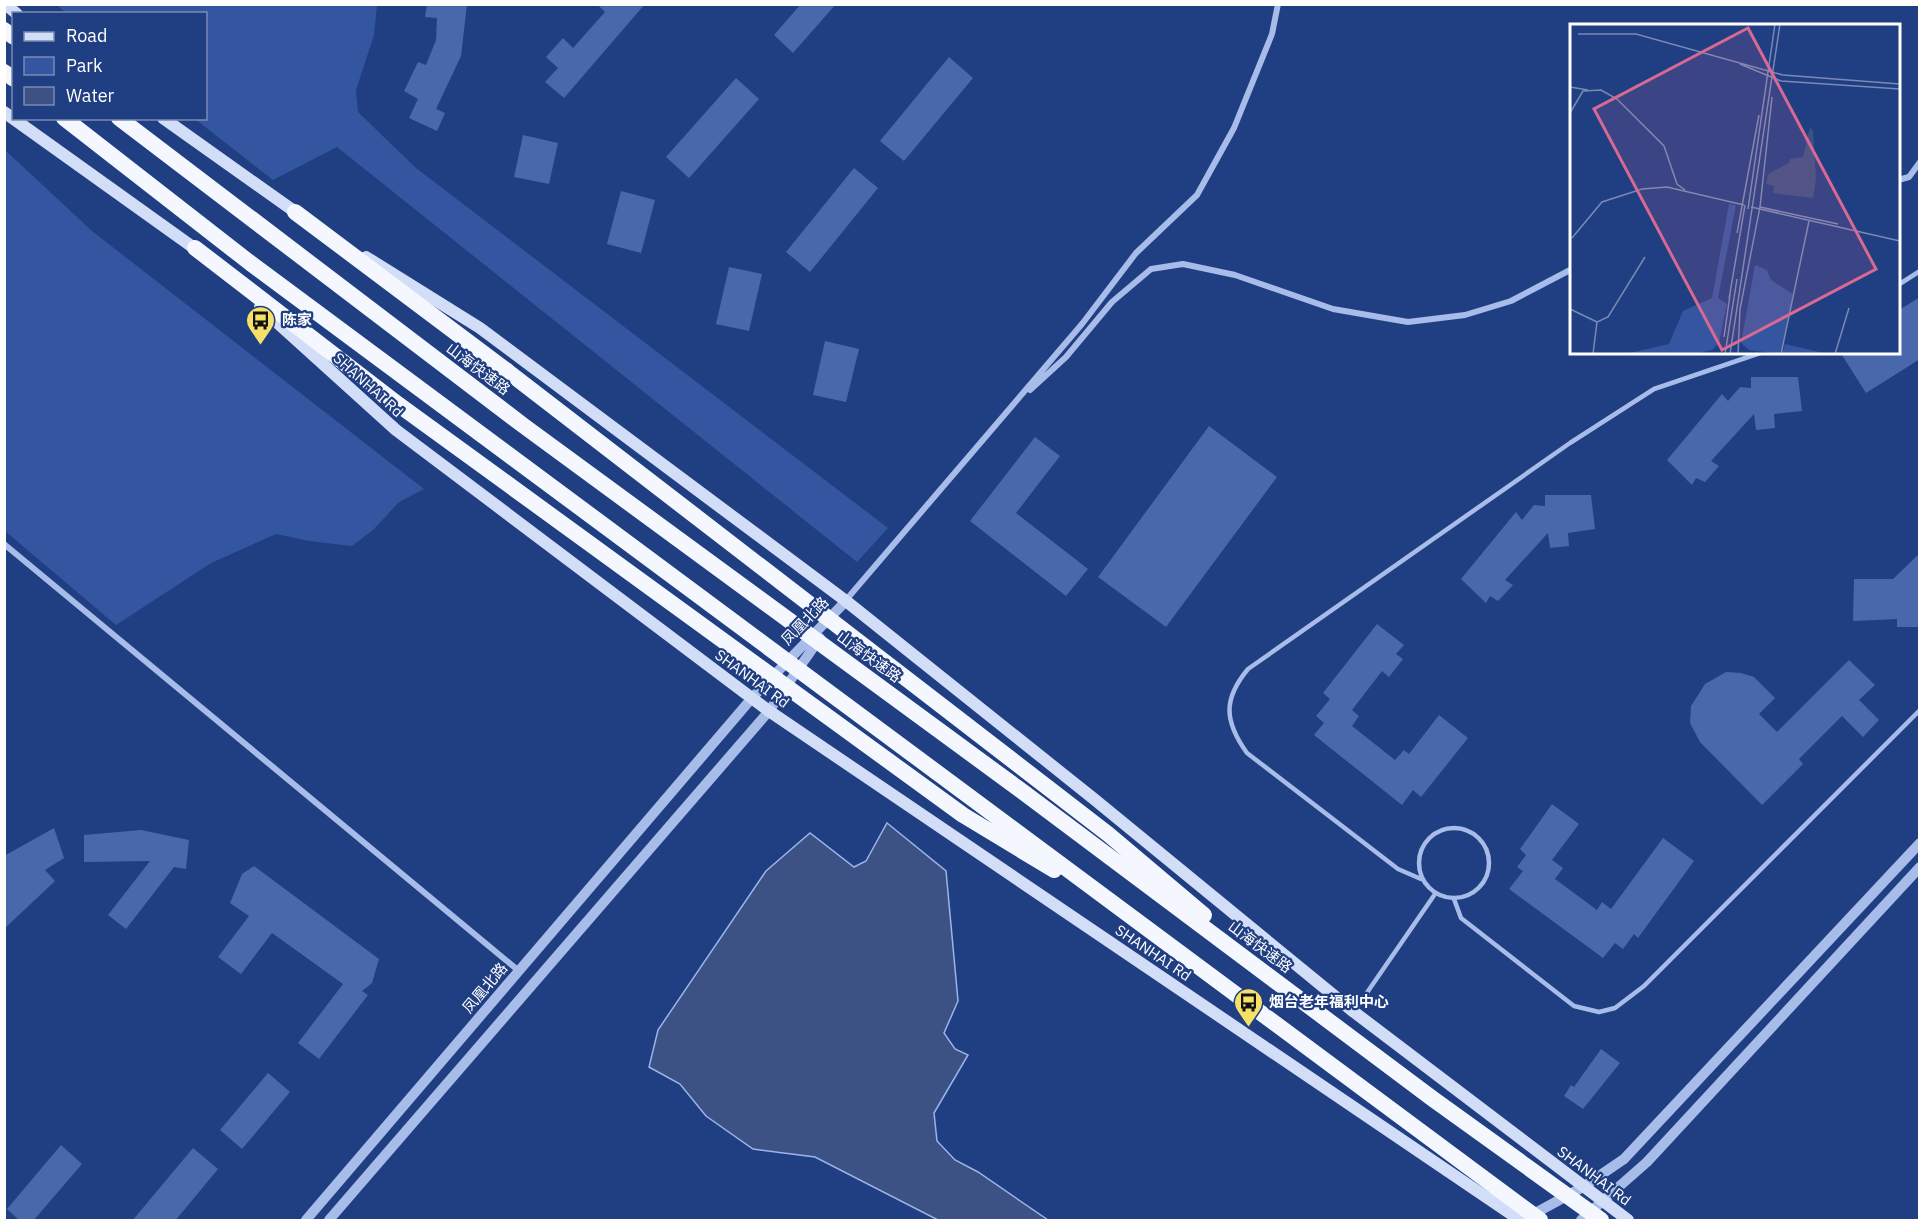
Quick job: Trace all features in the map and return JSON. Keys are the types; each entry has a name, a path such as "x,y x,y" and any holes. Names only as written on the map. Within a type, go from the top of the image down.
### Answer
{"highway":[{"path":"67,120 249,262 1540,1221"},
{"name":"山海快速路","path":"122,120 514,420 1019,789 1359,1044 1601,1221"},
{"path":"295,212 507,370 1107,834 1359,1044"},
{"path":"195,248 399,405 963,815 1138,922"}],"main road":[{"name":"SHANHAI Rd","path":"15,120 195,248 396,430 769,711 1521,1221"},
{"name":"SHANHAI Rd","path":"166,120 295,212 480,328 846,601 1094,799 1354,1012 1628,1221"}],"street":[{"path":"846,601 1082,324 1136,253 1197,195 1234,128 1272,34 1278,4"},
{"path":"1900,180 1909,177 1920,162"},
{"path":"1012,406 1066,357 1112,302 1151,269 1183,264 1235,276 1333,309 1408,322 1465,315 1511,301 1570,270"},
{"path":"4,544 519,971"},
{"name":"凤凰北路","path":"306,1221 752,698 846,601"},
{"name":"凤凰北路","path":"329,1221 769,711 846,601"},
{"path":"1521,1221 1583,1187 1624,1159 1920,843"},
{"path":"1581,1221 1647,1162 1920,867"}],"lane":[{"path":"1900,284 1920,271"},
{"path":"1421,879 1418,859 1426,840 1443,829 1464,829 1481,840 1489,858 1486,878 1473,893 1454,899 1434,894 1421,879 1398,869 1247,753 1238,741 1228,715 1236,684 1248,669 1570,443 1654,389 1757,354"},
{"path":"1454,899 1461,918 1574,1006 1599,1012 1615,1008 1644,986 1920,710"},
{"path":"1354,1012 1434,894"}],"green space":[{"path":"57,5 377,5 374,35 356,90 358,112 416,168 888,528 857,562 337,147 273,180 196,120 207,120 207,12 65,12"},
{"path":"5,150 92,231 424,489 399,502 373,530 352,546 276,534 211,563 116,625 5,531"}],"water":[{"path":"887,823 946,871 958,1001 944,1033 955,1049 968,1055 934,1113 937,1141 955,1160 978,1172 1048,1220 938,1220 815,1157 753,1149 706,1116 680,1084 649,1067 658,1030 766,871 810,833 854,867 866,861"}],"building":[{"path":"427,4 467,4 461,56 436,109 445,113 437,131 409,118 418,99 404,91 418,62 426,65 436,40 437,18 425,17"},
{"path":"597,4 645,4 564,98 545,82 558,68 546,57 563,38 573,48 605,12"},
{"path":"801,4 836,4 793,53 774,35"},
{"path":"949,57 973,78 904,161 880,141"},
{"path":"736,78 759,99 689,178 666,157"},
{"path":"523,135 558,143 549,184 514,177"},
{"path":"854,168 878,188 810,272 786,252"},
{"path":"621,191 655,200 641,253 607,244"},
{"path":"729,267 762,274 749,331 716,324"},
{"path":"1920,297 1920,359 1866,393 1841,354 1900,354 1900,309"},
{"path":"825,341 859,349 846,402 813,395"},
{"path":"1751,377 1798,377 1802,411 1774,414 1775,428 1756,430 1754,414 1711,461 1719,466 1705,482 1696,478 1692,485 1667,460 1722,394 1728,401 1740,387 1751,388"},
{"path":"1209,426 1277,477 1166,627 1098,577"},
{"path":"1035,437 1060,456 1016,513 1088,569 1066,596 970,521"},
{"path":"1545,495 1591,495 1595,529 1568,533 1569,546 1550,548 1548,533 1505,580 1513,585 1498,601 1490,596 1486,603 1461,579 1516,512 1522,520 1534,505 1545,506"},
{"path":"1920,553 1920,627 1897,627 1897,619 1853,621 1854,579 1893,579"},
{"path":"1377,624 1404,645 1396,654 1403,659 1389,677 1382,671 1352,710 1359,716 1352,726 1395,760 1404,750 1409,754 1439,715 1468,738 1421,797 1413,790 1402,805 1314,735 1324,723 1316,716 1330,699 1323,693"},
{"path":"1849,660 1875,685 1859,700 1879,720 1863,737 1842,716 1799,759 1803,764 1762,805 1700,742 1690,723 1691,706 1705,684 1726,672 1741,673 1754,677 1775,698 1759,714 1777,732"},
{"path":"1552,804 1579,824 1552,860 1563,868 1555,879 1597,910 1602,902 1611,909 1663,838 1694,861 1638,938 1634,934 1623,949 1615,943 1603,958 1509,889 1523,871 1517,867 1526,855 1520,849"},
{"path":"54,828 64,858 45,870 55,881 4,929 4,856"},
{"path":"141,830 189,840 186,869 174,867 126,929 108,915 150,861 84,862 84,835"},
{"path":"254,866 379,959 372,983 362,991 368,995 319,1059 298,1043 343,984 272,933 241,974 218,957 249,916 230,903 242,874"},
{"path":"1601,1049 1620,1063 1583,1109 1564,1096 1571,1085 1574,1087"},
{"path":"268,1073 290,1092 242,1149 220,1130"},
{"path":"61,1145 82,1164 33,1221 20,1221 7,1209"},
{"path":"193,1148 218,1169 175,1221 132,1221"}],"place":[{"name":"陈家","path":"261,346"},
{"name":"烟台老年福利中心","path":"1248,1028"}]}
